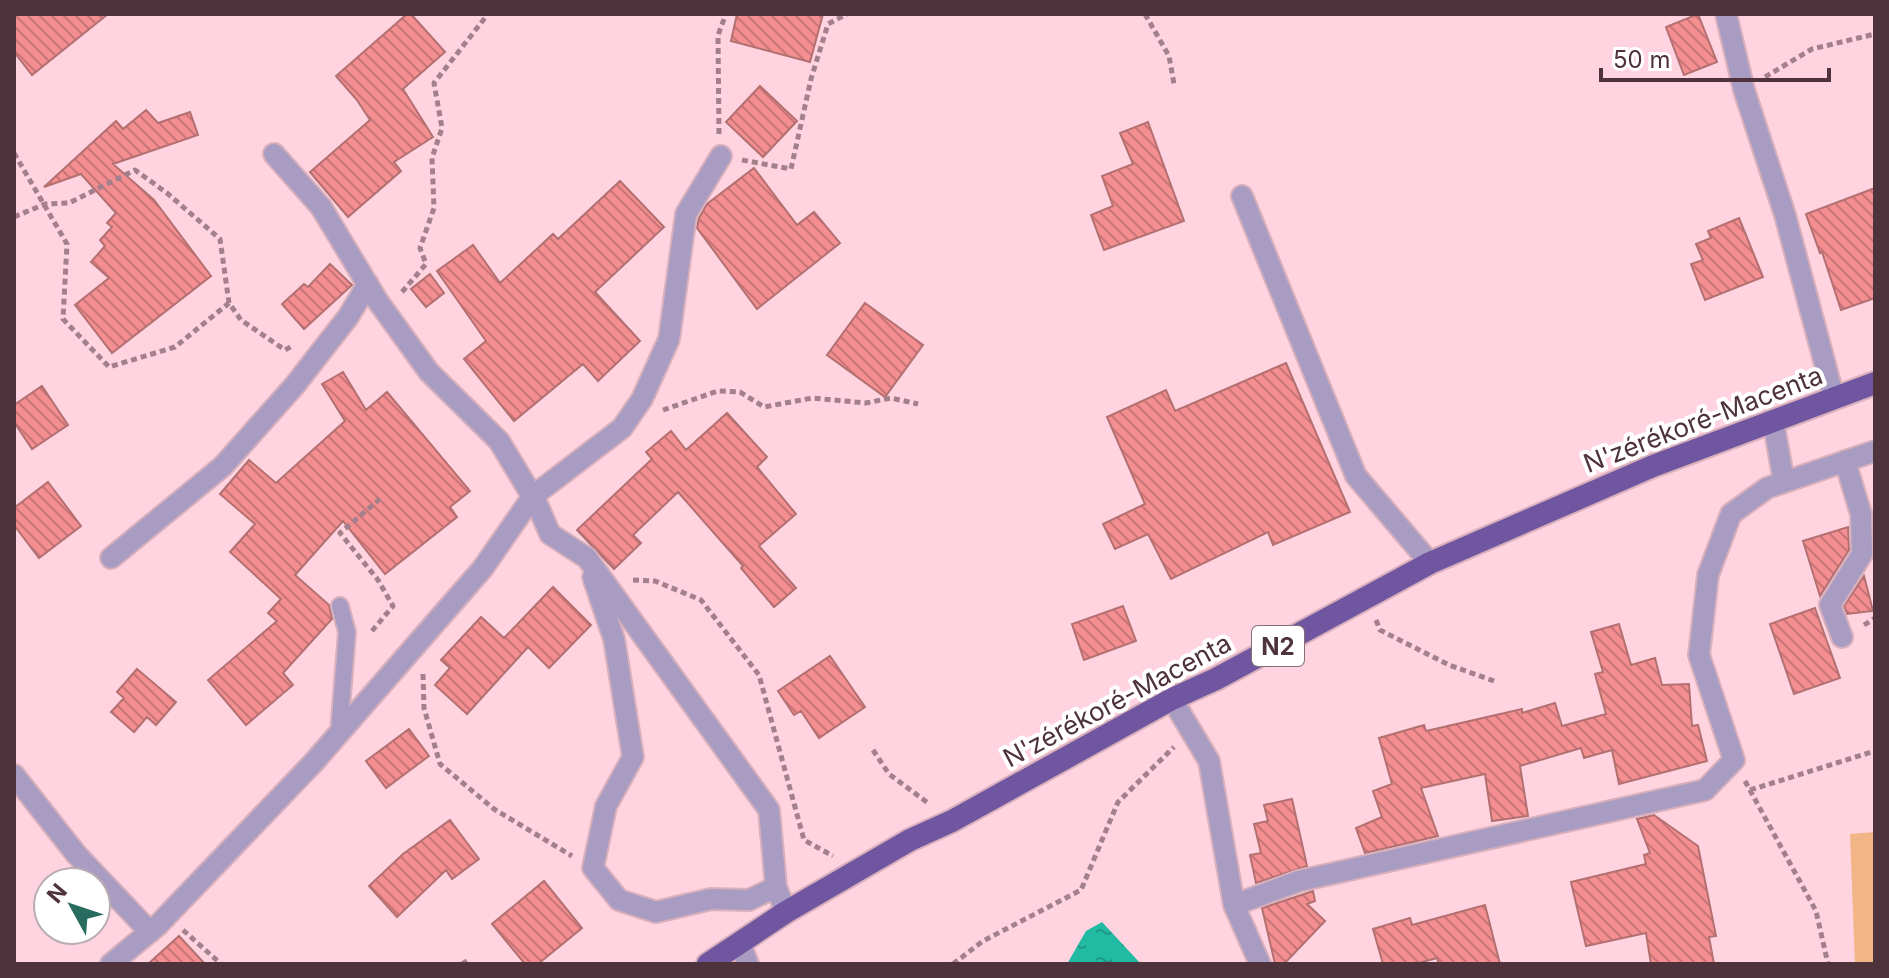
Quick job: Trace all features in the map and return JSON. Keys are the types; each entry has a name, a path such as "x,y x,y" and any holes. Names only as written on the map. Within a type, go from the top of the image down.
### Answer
{"highway":[{"name":"N'zérékoré-Macenta","path":"708,964 786,912 910,840 952,821 1172,699 1216,679 1430,563 1653,466 1875,383"}],"street":[{"path":"1726,14 1744,90 1785,215 1834,398"},
{"path":"274,154 321,207 385,312 429,372 499,441 533,496 550,534 587,558 769,810 776,887 786,912"},
{"path":"111,964 150,932 339,733 483,568 533,496 622,428 642,399 669,339 686,214 721,157"},
{"path":"1242,196 1356,476 1430,563"},
{"path":"111,558 223,466 295,385 348,317 368,284"},
{"path":"1773,420 1784,482"},
{"path":"1234,905 1299,881 1705,790 1734,760 1699,655 1708,575 1731,514 1767,488 1875,451"},
{"path":"1842,637 1830,605 1862,554 1861,514 1845,461"},
{"path":"587,558 614,639 633,757 606,806 593,868 619,900 656,912 711,899 749,900 776,887"},
{"path":"1172,699 1209,761 1234,905 1260,964"},
{"path":"14,775 76,854 150,932"},
{"path":"740,943 748,964"}],"lane":[{"path":"339,733 347,632 340,606"}],"path":[{"path":"385,312 426,264 420,248 434,208 432,158 442,128 434,83 488,14"},
{"path":"726,14 718,35 721,157 791,169 811,79 828,24 847,14"},
{"path":"1145,14 1169,56 1174,84"},
{"path":"1744,90 1812,49 1875,34"},
{"path":"14,153 67,244 63,319 109,367 175,347 229,303"},
{"path":"14,217 45,204 69,203 135,170 220,239 229,303 241,320 285,350 297,343"},
{"path":"622,428 676,404 718,391 740,392 764,407 812,398 866,403 891,398 918,404"},
{"path":"372,631 393,606 378,580 340,533 381,498"},
{"path":"623,579 655,581 701,600 759,675 804,840 858,870"},
{"path":"1367,597 1380,630 1449,665 1494,681"},
{"path":"422,637 424,708 440,764 494,809 593,868"},
{"path":"953,964 983,941 1081,890 1118,802 1191,731"},
{"path":"873,750 889,774 952,821"},
{"path":"1750,790 1875,751"},
{"path":"1734,760 1816,911 1828,964"},
{"path":"150,932 182,929 221,964"},
{"path":"462,964 470,959"}],"shaded area":[{"path":"1875,832 1875,963 1855,964 1850,834"}],"water":[{"path":"1102,922 1141,964 1067,964 1086,931"}],"building":[{"path":"14,14 108,14 32,75 14,52"},
{"path":"407,14 411,14 445,52 403,89 433,137 394,162 401,171 348,217 310,172 370,120 336,76"},
{"path":"737,14 823,14 810,62 731,41"},
{"path":"1698,14 1717,62 1684,75 1666,27"},
{"path":"760,86 797,121 763,157 726,122"},
{"path":"146,110 158,123 190,112 198,135 113,164 154,200 211,276 112,353 75,305 109,278 91,262 105,246 100,240 112,227 107,223 116,213 81,174 44,187 116,121 123,129"},
{"path":"1148,122 1184,221 1104,250 1091,215 1113,206 1102,176 1133,164 1120,133"},
{"path":"754,168 797,225 814,212 840,243 757,309 697,228 707,204"},
{"path":"620,181 664,227 595,292 640,341 598,381 583,364 514,421 464,359 486,341 437,271 473,245 500,283 553,234 558,239"},
{"path":"1875,188 1875,298 1841,310 1806,214"},
{"path":"1739,218 1763,277 1705,300 1691,264 1703,260 1696,244 1711,238 1708,231"},
{"path":"330,264 352,285 304,329 282,304 304,284 308,287"},
{"path":"430,274 444,293 426,307 411,289"},
{"path":"865,303 923,345 885,397 827,355"},
{"path":"1286,363 1350,512 1273,545 1268,532 1171,579 1148,534 1115,549 1103,524 1145,504 1107,417 1166,390 1175,411"},
{"path":"343,372 366,410 387,392 470,491 450,507 457,517 385,574 343,521 295,575 329,605 332,619 283,673 293,685 246,725 208,680 277,621 268,613 281,599 230,552 255,524 220,494 249,460 276,483 345,421 322,384"},
{"path":"42,386 68,425 32,449 14,422 14,405"},
{"path":"727,413 767,457 757,467 796,514 759,546 796,588 774,607 741,568 743,566 678,492 633,535 641,543 614,569 577,530 652,459 646,452 671,431 686,450"},
{"path":"48,482 81,526 39,558 14,525 14,508"},
{"path":"1848,527 1849,550 1820,596 1803,541"},
{"path":"1864,576 1873,611 1847,614 1844,606"},
{"path":"553,587 591,625 549,668 528,647 467,714 435,685 450,668 441,660 481,617 504,638"},
{"path":"1123,606 1136,641 1084,660 1072,624"},
{"path":"1815,608 1840,678 1794,694 1770,624"},
{"path":"1619,624 1631,665 1655,658 1662,685 1689,684 1692,726 1698,725 1707,761 1619,784 1612,750 1584,758 1581,748 1520,766 1528,816 1492,821 1485,774 1421,788 1438,836 1365,853 1356,828 1382,817 1373,791 1392,784 1379,738 1424,725 1426,731 1522,709 1522,713 1555,703 1562,726 1606,714 1595,674 1603,672 1591,632"},
{"path":"830,656 865,707 819,738 801,711 794,715 778,691"},
{"path":"137,669 176,702 156,725 147,717 134,732 111,712 124,698 117,692"},
{"path":"409,729 429,756 386,788 366,761"},
{"path":"1292,799 1307,866 1256,883 1250,855 1261,853 1254,824 1268,821 1264,805"},
{"path":"1654,815 1698,846 1716,936 1709,937 1714,964 1651,964 1646,933 1586,946 1571,882 1646,864 1644,855 1650,853 1637,819"},
{"path":"450,820 479,859 452,879 446,870 397,917 369,886 403,854"},
{"path":"544,881 582,928 538,964 525,964 492,924"},
{"path":"1313,891 1315,901 1307,904 1325,921 1284,964 1275,964 1262,908"},
{"path":"1485,905 1500,964 1439,964 1437,958 1415,964 1383,964 1373,929 1410,918 1412,925"},
{"path":"179,936 205,964 148,964"}]}
